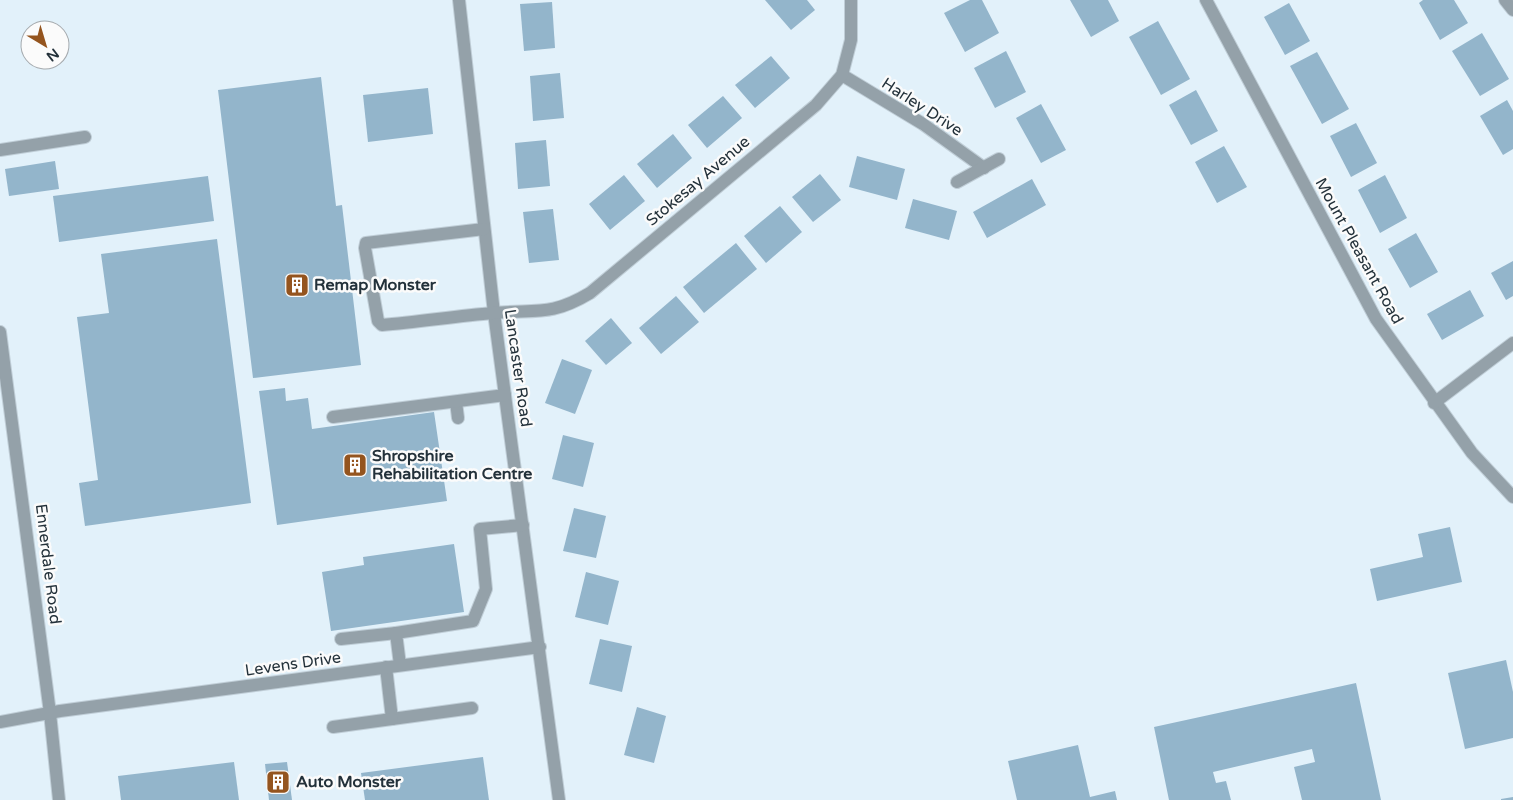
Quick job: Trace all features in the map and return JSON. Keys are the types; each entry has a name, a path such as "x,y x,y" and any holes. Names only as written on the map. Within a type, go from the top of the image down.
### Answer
{"street":[{"name":"Lancaster Road","path":"459,0 494,313 540,647 558,800"},
{"name":"Stokesay Avenue","path":"484,229 366,243 365,248 378,321 382,325 494,313 542,312 568,306 590,293 816,105 842,75 851,40 851,0"},
{"name":"Mount Pleasant Road","path":"1206,0 1376,319 1434,403 1472,453 1513,497"},
{"path":"1504,0 1513,10"},
{"name":"Harley Drive","path":"842,75 922,124 984,168"},
{"path":"0,150 85,137"},
{"path":"957,182 999,159"},
{"name":"Ennerdale Road","path":"0,332 3,373 50,713 59,800"},
{"path":"1434,403 1513,343"},
{"path":"333,417 505,396"},
{"path":"456,402 458,418"},
{"path":"340,639 396,633 473,621 486,589 480,529 523,525"},
{"path":"396,633 400,665"},
{"name":"Levens Drive","path":"0,722 50,713 540,647"},
{"path":"386,667 392,719"},
{"path":"333,727 472,708"}],"building":[{"path":"765,0 807,0 815,10 791,30"},
{"path":"970,0 982,0 999,33 965,52 944,13"},
{"path":"1070,0 1108,0 1119,21 1091,37"},
{"path":"1423,0 1454,0 1468,23 1440,40 1419,3"},
{"path":"552,2 555,48 524,51 520,4"},
{"path":"1289,3 1310,41 1285,55 1264,17"},
{"path":"1158,21 1190,79 1161,95 1129,37"},
{"path":"1482,33 1509,79 1480,96 1452,51"},
{"path":"1006,51 1026,92 995,108 974,68"},
{"path":"1317,52 1349,109 1322,124 1290,66"},
{"path":"771,56 790,78 755,108 735,85"},
{"path":"560,73 564,118 533,121 530,76"},
{"name":"Remap Monster","path":"321,77 336,206 342,205 361,365 253,378 218,90"},
{"path":"428,88 433,134 368,142 363,95"},
{"path":"1196,90 1218,131 1191,145 1169,105"},
{"path":"723,96 742,118 707,148 688,125"},
{"path":"1507,100 1513,111 1513,149 1503,155 1480,116"},
{"path":"1041,104 1066,150 1041,163 1016,118"},
{"path":"1356,123 1377,163 1351,177 1330,136"},
{"path":"673,134 692,158 657,188 637,164"},
{"path":"546,140 550,186 518,189 515,143"},
{"path":"1224,146 1247,187 1217,203 1195,162"},
{"path":"857,156 905,169 897,200 849,187"},
{"path":"55,161 59,189 9,196 5,169"},
{"path":"820,174 841,200 813,222 792,197"},
{"path":"624,175 645,201 610,230 589,204"},
{"path":"1385,175 1407,218 1380,233 1358,190"},
{"path":"208,176 214,221 59,242 53,196"},
{"path":"1032,179 1046,205 987,238 973,212"},
{"path":"913,199 957,211 949,240 905,228"},
{"path":"780,206 802,232 766,263 744,236"},
{"path":"553,209 559,260 529,263 523,212"},
{"path":"1416,233 1438,272 1410,288 1388,249"},
{"path":"217,239 251,503 85,526 79,483 98,480 77,317 109,313 101,254"},
{"path":"736,243 757,269 704,313 683,287"},
{"path":"1513,261 1513,296 1506,300 1491,273"},
{"path":"1470,290 1484,316 1442,340 1427,314"},
{"path":"676,296 699,322 661,354 639,328"},
{"path":"611,318 632,343 606,365 585,341"},
{"path":"562,359 592,370 575,414 545,403"},
{"name":"Shropshire Rehabilitation Centre","path":"285,388 286,401 308,398 312,429 434,412 447,501 277,525 259,391"},
{"path":"563,435 594,443 583,487 552,479"},
{"path":"574,508 606,516 596,558 563,551"},
{"path":"1450,527 1462,582 1377,601 1370,569 1423,557 1418,534"},
{"path":"454,544 464,612 331,631 322,572 364,565 363,557"},
{"path":"586,572 619,581 608,625 575,617"},
{"path":"600,639 632,646 622,692 589,684"},
{"path":"1506,660 1513,692 1513,738 1465,749 1448,673"},
{"path":"1356,683 1381,800 1302,800 1294,767 1315,762 1312,749 1213,772 1216,783 1226,781 1231,800 1169,800 1154,727"},
{"path":"637,707 666,716 654,763 624,755"},
{"path":"1078,745 1090,797 1115,791 1117,800 1017,800 1008,761"},
{"path":"483,757 489,800 365,800 361,773"},
{"path":"234,762 239,800 121,800 118,776"},
{"name":"Auto Monster","path":"287,762 292,800 269,800 265,764"},
{"path":"1513,797 1513,800 1501,800 1501,799"}],"place":[{"name":"Remap Monster","path":"297,285"},
{"name":"Shropshire Rehabilitation Centre","path":"355,465"},
{"name":"Auto Monster","path":"278,782"}]}
